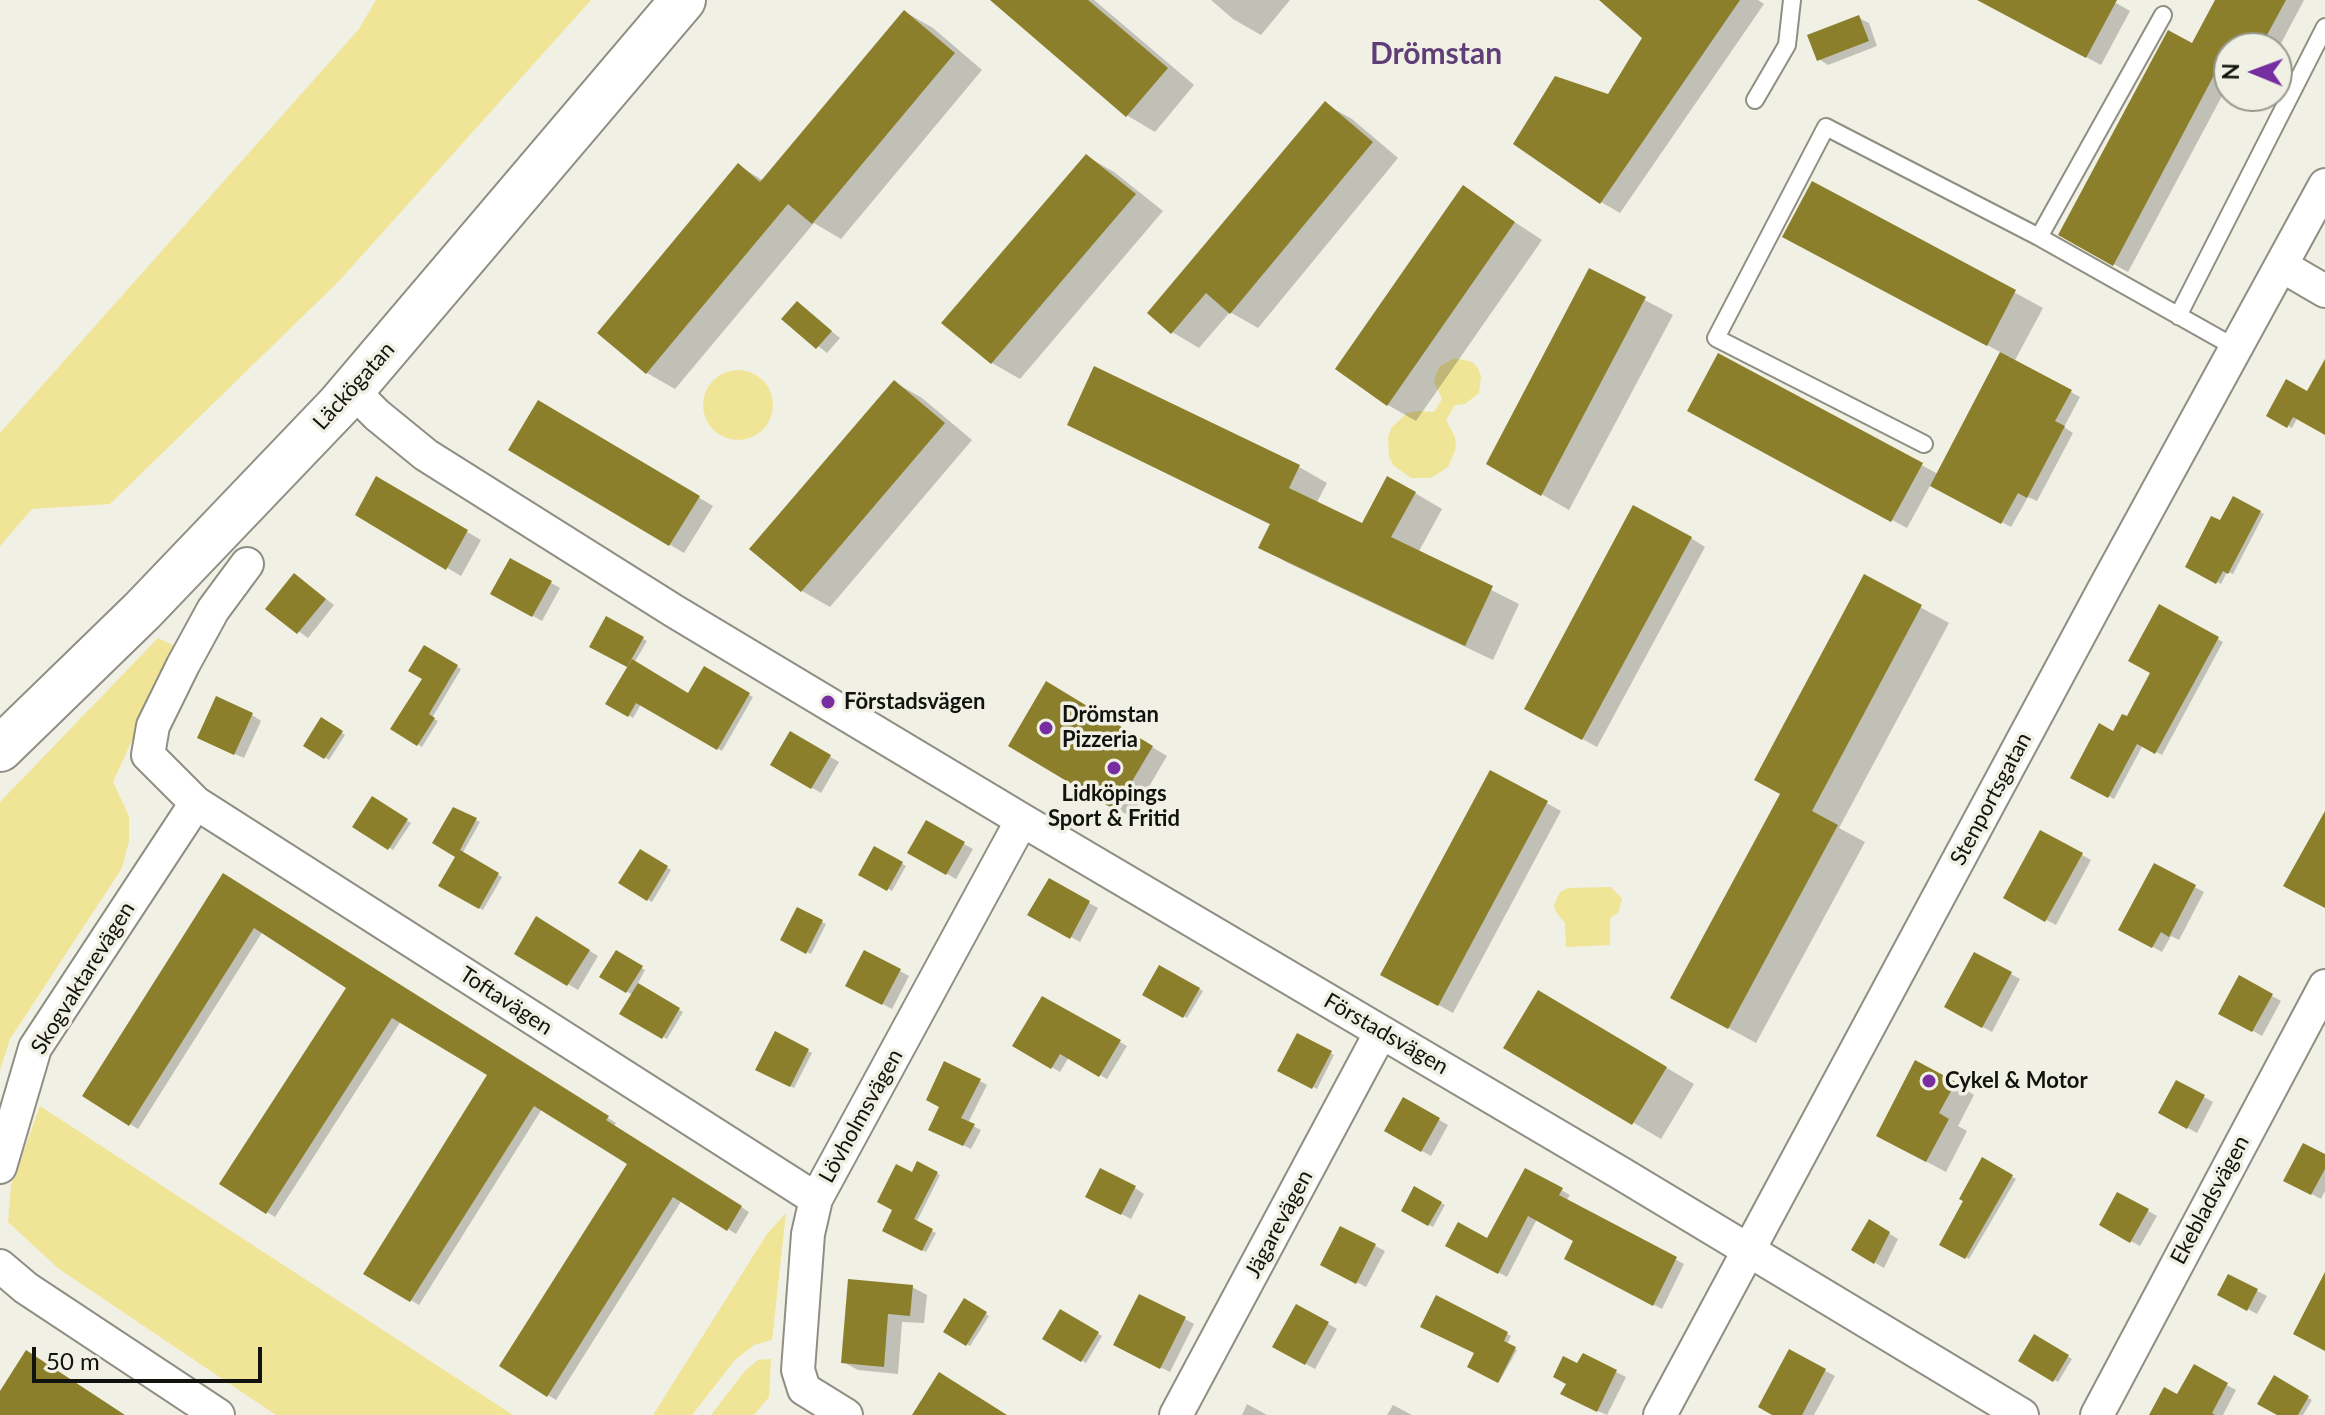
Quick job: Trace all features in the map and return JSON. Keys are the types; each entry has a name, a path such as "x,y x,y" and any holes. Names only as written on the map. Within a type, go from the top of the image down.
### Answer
{"main road":[{"name":"Läckögatan","path":"0,749 142,611 339,405 683,0"}],"street":[{"name":"Stenportsgatan","path":"1660,1415 2325,185"},
{"path":"2282,266 2325,291"},
{"name":"Förstadsvägen","path":"351,389 426,455 674,611 2022,1415"},
{"path":"196,803 148,755 153,726 213,610 247,564"},
{"name":"Skogvaktarevägen","path":"0,1167 35,1048 196,803"},
{"name":"Toftavägen","path":"196,803 816,1199"},
{"name":"Lövholmsvägen","path":"846,1415 804,1389 798,1370 808,1234 816,1199 1022,820"},
{"name":"Ekebladsvägen","path":"2097,1415 2325,986"},
{"name":"Jägarevägen","path":"1176,1415 1381,1032"},
{"path":"0,1266 26,1288 218,1415"}],"lane":[{"path":"1755,100 1787,45 1792,0"},
{"path":"2039,237 2163,15"},
{"path":"2178,316 2325,27"},
{"path":"1924,444 1716,338 1826,127 2039,237 2236,348"}],"shaded area":[{"path":"376,0 591,0 339,281 110,504 32,509 0,546 0,433 359,29"},
{"path":"1455,358 1472,362 1478,368 1481,376 1479,393 1465,404 1455,405 1446,420 1455,437 1456,448 1448,467 1431,478 1411,478 1394,466 1389,457 1388,437 1392,427 1407,413 1434,412 1442,399 1434,382 1436,374 1440,366"},
{"path":"738,370 763,380 773,405 763,430 738,440 713,430 703,405 713,380"},
{"path":"158,638 175,646 113,782 129,816 129,841 122,868 10,1039 0,1070 0,802"},
{"path":"1611,887 1622,899 1618,913 1610,918 1610,945 1566,947 1565,923 1554,905 1560,892 1568,888"},
{"path":"40,1106 513,1415 276,1415 59,1269 8,1222 11,1185"},
{"path":"786,1213 772,1340 754,1345 735,1360 692,1415 653,1415 767,1234"},
{"path":"771,1359 769,1397 754,1415 711,1415 745,1371 758,1360"}],"building":[{"path":"990,0 1088,0 1168,68 1126,117"},
{"path":"1599,0 1740,0 1600,204 1513,144 1555,76 1608,94 1642,38"},
{"path":"1977,0 2117,0 2086,58"},
{"path":"2215,0 2286,0 2269,32 2213,32 2213,77 2113,266 2058,235 2168,30 2192,43"},
{"path":"904,10 955,53 812,224 788,204 646,374 597,333 738,163 760,182"},
{"path":"1859,15 1869,41 1817,61 1807,35"},
{"path":"1325,101 1373,142 1230,314 1206,293 1171,334 1147,313"},
{"path":"1086,154 1136,194 991,364 941,323"},
{"path":"1812,181 2016,290 1987,346 1782,237"},
{"path":"1463,185 1515,222 1387,406 1335,369"},
{"path":"1589,268 1646,297 1541,496 1486,464"},
{"path":"797,301 832,331 816,349 781,319"},
{"path":"2000,352 2072,390 2055,421 2065,426 2027,498 2018,493 2001,524 1930,486"},
{"path":"1718,353 1923,463 1891,522 1687,411"},
{"path":"2325,359 2325,435 2293,417 2287,428 2266,416 2286,379 2307,391"},
{"path":"1094,366 1300,465 1289,488 1362,523 1387,476 1416,492 1391,537 1493,586 1465,646 1258,548 1270,524 1067,425"},
{"path":"894,380 945,423 801,592 749,549"},
{"path":"538,400 700,496 669,546 508,450"},
{"path":"376,476 468,530 446,570 355,515"},
{"path":"2233,496 2261,511 2228,574 2223,571 2216,584 2185,567 2211,516 2220,520"},
{"path":"1633,505 1692,537 1582,740 1524,709"},
{"path":"510,558 552,581 532,617 490,594"},
{"path":"294,573 326,599 297,634 265,609"},
{"path":"1864,574 1922,605 1812,811 1838,825 1728,1029 1670,998 1780,794 1754,780"},
{"path":"2159,604 2219,637 2155,754 2137,744 2108,798 2070,778 2099,723 2113,731 2122,714 2127,716 2150,673 2128,661"},
{"path":"606,616 644,637 627,667 589,647"},
{"path":"424,645 458,665 429,714 435,718 417,746 390,729 422,679 408,671"},
{"path":"632,659 688,693 704,666 750,693 717,750 636,703 628,717 605,704"},
{"path":"1046,681 1153,746 1115,810 1008,746"},
{"path":"216,696 253,713 234,755 197,738"},
{"path":"321,717 343,731 324,759 303,746"},
{"path":"790,731 831,755 811,789 770,765"},
{"path":"1490,770 1548,801 1438,1006 1380,975"},
{"path":"372,796 408,819 388,850 352,827"},
{"path":"453,807 477,818 460,850 499,873 479,909 438,886 455,857 432,843"},
{"path":"2325,811 2325,908 2283,886"},
{"path":"926,820 965,842 946,875 907,853"},
{"path":"2040,830 2083,853 2045,922 2003,898"},
{"path":"874,846 903,862 887,891 858,875"},
{"path":"640,849 668,866 647,901 618,883"},
{"path":"2154,863 2196,885 2169,937 2161,932 2152,948 2118,930"},
{"path":"223,873 609,1116 606,1120 742,1206 727,1231 673,1197 547,1397 499,1366 627,1164 534,1106 410,1302 363,1274 487,1075 392,1018 266,1214 219,1184 346,988 254,928 129,1126 82,1096"},
{"path":"1049,878 1090,901 1070,939 1027,915"},
{"path":"797,907 823,920 806,954 780,940"},
{"path":"536,916 590,950 567,986 514,954"},
{"path":"616,950 643,966 626,993 599,977"},
{"path":"864,950 901,969 882,1005 845,986"},
{"path":"1974,952 2012,972 1982,1028 1944,1007"},
{"path":"1159,965 1200,988 1183,1018 1142,995"},
{"path":"2239,975 2273,994 2252,1032 2218,1014"},
{"path":"638,983 680,1008 662,1039 619,1014"},
{"path":"1538,990 1667,1067 1632,1125 1503,1048"},
{"path":"1042,996 1121,1040 1099,1077 1060,1054 1051,1069 1012,1046"},
{"path":"775,1031 809,1049 790,1087 755,1070"},
{"path":"1297,1033 1332,1051 1312,1089 1277,1071"},
{"path":"1915,1060 1956,1082 1939,1113 1949,1119 1926,1162 1876,1136"},
{"path":"944,1061 981,1079 961,1118 975,1124 963,1146 928,1130 939,1107 926,1100"},
{"path":"2176,1080 2205,1095 2187,1129 2158,1113"},
{"path":"1403,1097 1440,1118 1421,1152 1384,1131"},
{"path":"2303,1143 2325,1154 2325,1169 2311,1195 2283,1181"},
{"path":"1982,1157 2013,1175 1965,1259 1939,1245"},
{"path":"917,1161 938,1172 914,1219 933,1229 922,1251 882,1231 892,1210 877,1202 896,1164 912,1172"},
{"path":"1100,1168 1136,1186 1121,1215 1085,1197"},
{"path":"1525,1168 1563,1188 1559,1195 1677,1257 1653,1306 1564,1259 1573,1241 1528,1216 1498,1274 1445,1246 1458,1222 1487,1238"},
{"path":"1414,1186 1442,1202 1428,1226 1401,1211"},
{"path":"2117,1192 2149,1209 2130,1243 2099,1225"},
{"path":"1869,1219 1890,1232 1874,1264 1851,1250"},
{"path":"1340,1226 1376,1244 1356,1284 1320,1265"},
{"path":"2325,1272 2325,1351 2293,1334"},
{"path":"2228,1274 2258,1289 2247,1311 2217,1295"},
{"path":"848,1279 913,1285 910,1316 888,1314 884,1367 841,1363"},
{"path":"1139,1294 1186,1317 1160,1369 1113,1345"},
{"path":"1436,1295 1508,1332 1504,1341 1516,1347 1498,1383 1467,1367 1474,1353 1420,1327"},
{"path":"964,1298 987,1312 966,1346 943,1332"},
{"path":"1296,1304 1329,1322 1305,1365 1272,1347"},
{"path":"1060,1309 1099,1332 1081,1362 1042,1339"},
{"path":"2034,1334 2069,1355 2053,1382 2018,1361"},
{"path":"1789,1349 1826,1369 1802,1415 1772,1415 1758,1407"},
{"path":"26,1350 125,1415 0,1415 0,1391"},
{"path":"1583,1353 1617,1370 1597,1412 1560,1394 1566,1384 1553,1377 1563,1356 1577,1363"},
{"path":"2194,1364 2228,1383 2212,1413 2215,1415 2149,1415 2164,1387 2177,1394"},
{"path":"939,1372 1007,1415 912,1415"},
{"path":"2274,1375 2309,1396 2298,1415 2277,1415 2257,1404"}],"place":[{"name":"Förstadsvägen","path":"828,702"},
{"name":"Drömstan Pizzeria","path":"1046,728"},
{"name":"Lidköpings Sport & Fritid","path":"1114,768"},
{"name":"Cykel & Motor","path":"1929,1081"}],"district":[{"name":"Drömstan","path":"1436,54"}]}
